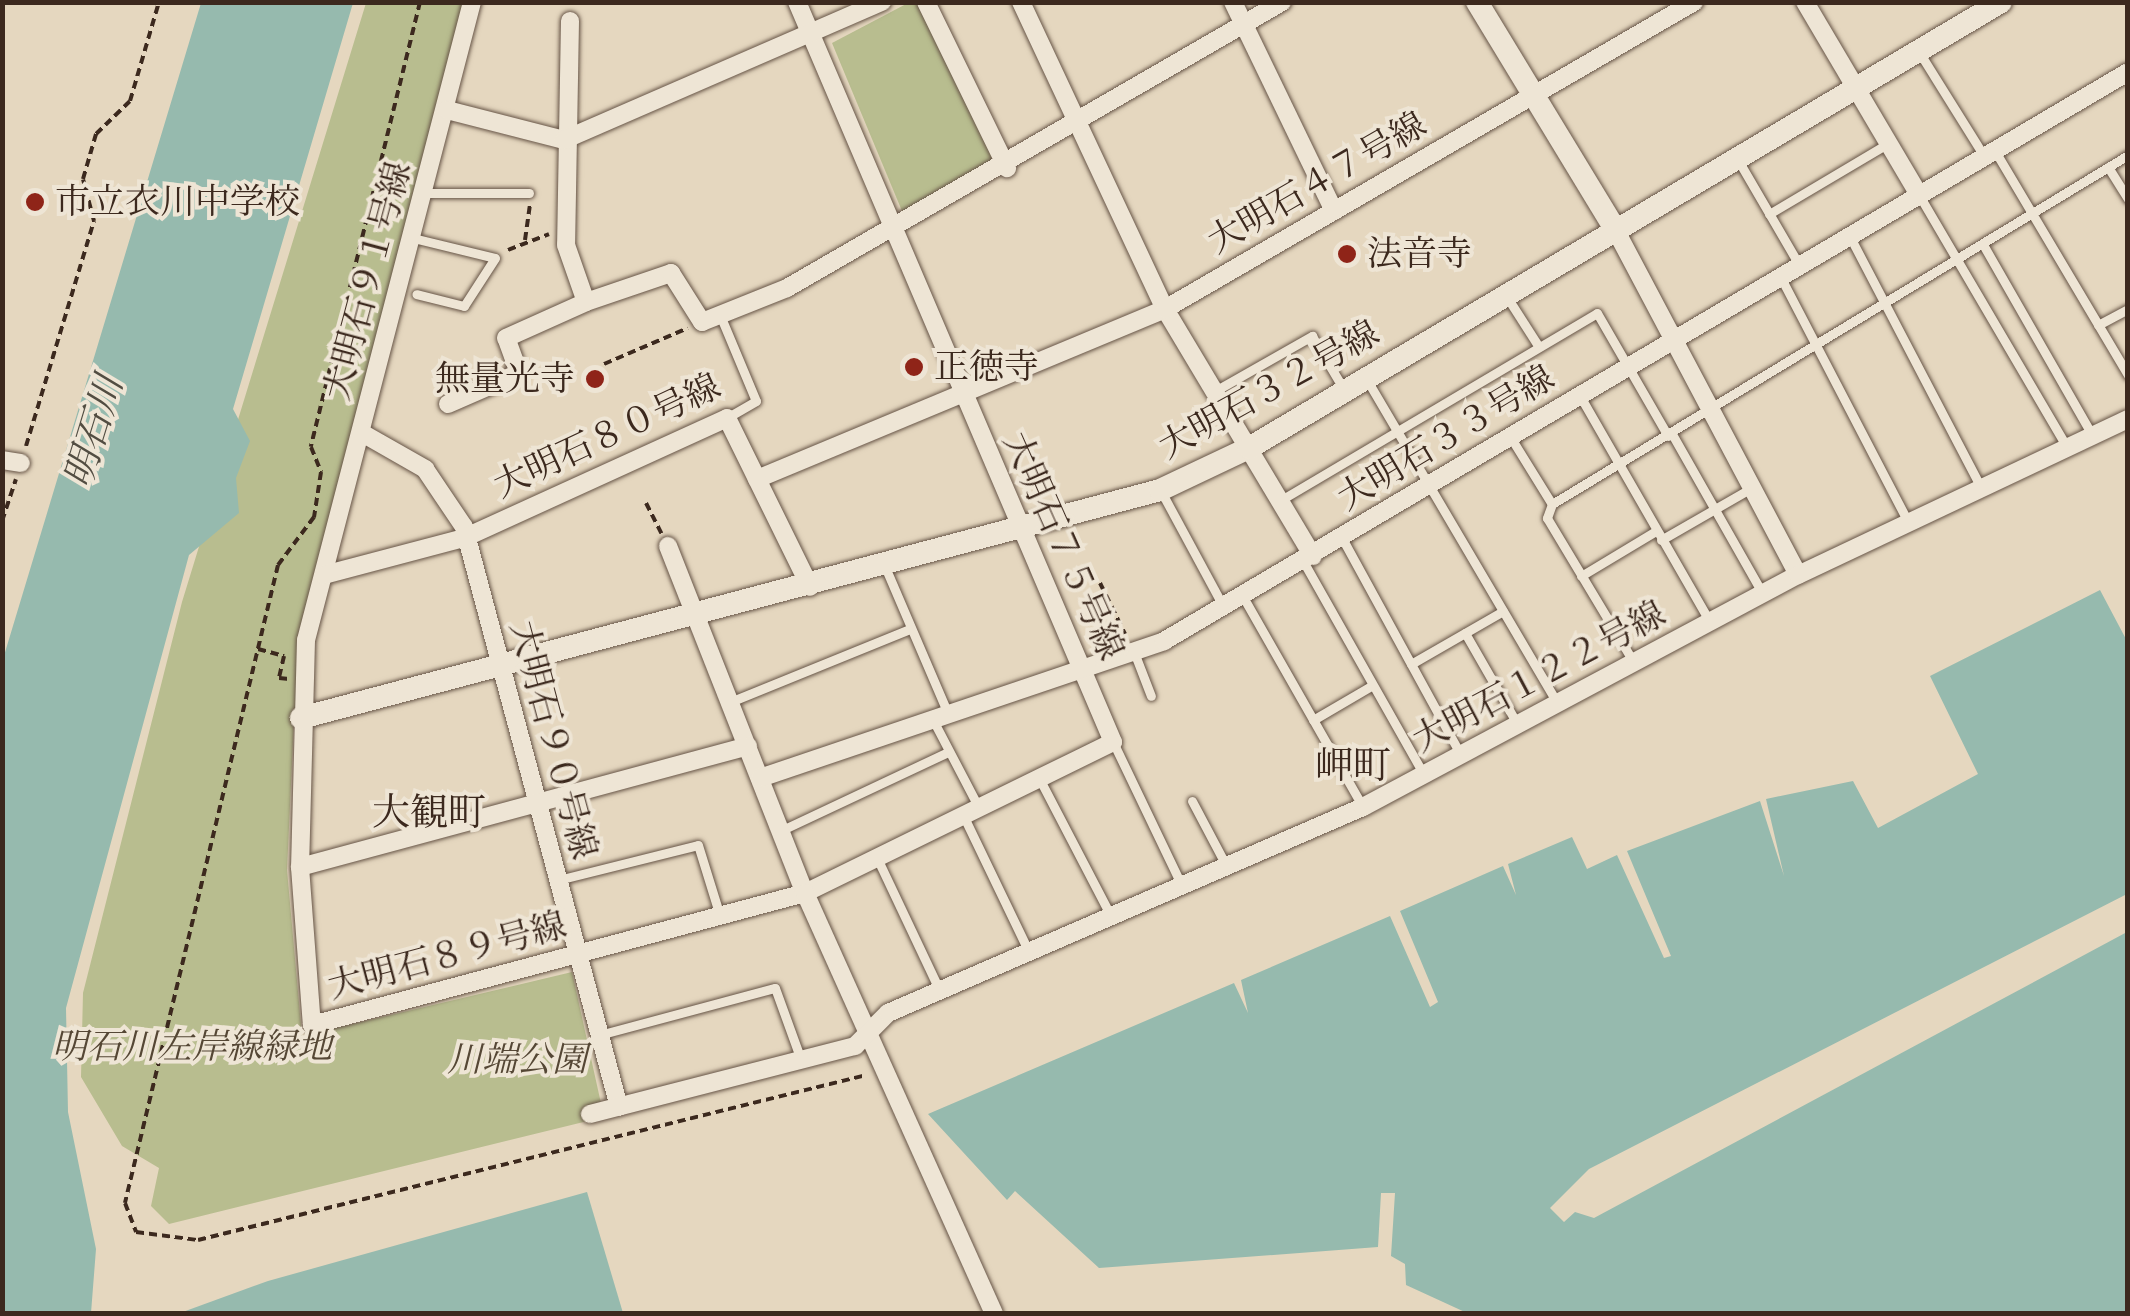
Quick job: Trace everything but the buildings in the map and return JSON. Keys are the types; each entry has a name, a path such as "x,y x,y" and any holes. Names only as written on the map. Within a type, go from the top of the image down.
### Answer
{"street":[{"name":"大明石９１号線","path":"324,575 472,2"},
{"name":"大明石７５号線","path":"797,2 1019,531 1114,742"},
{"path":"447,110 564,140 882,2"},
{"path":"926,2 1007,168"},
{"path":"1021,2 1165,308 1281,500 1308,558"},
{"path":"1233,2 1334,211"},
{"name":"大明石８０号線","path":"711,318 894,234 1282,2"},
{"path":"1476,2 1615,229 1705,414 1798,575"},
{"name":"大明石４７号線","path":"757,479 1165,308 1694,2"},
{"path":"1805,2 1918,195"},
{"name":"大明石３２号線","path":"302,718 886,569 1160,490 1249,448 2001,2"},
{"path":"570,21 564,140 566,235 586,302"},
{"name":"大明石３３号線","path":"760,778 1134,652 1308,558 1780,276 2125,78"},
{"path":"448,404 520,373 506,338 586,302 671,274 711,318"},
{"path":"727,418 810,587"},
{"name":"大明石８０号線","path":"324,575 464,538 727,418"},
{"name":"大明石１２２号線","path":"590,1114 855,1046 866,1029 940,991 1229,871 1363,808 1798,575 2128,419"},
{"name":"大明石９０号線","path":"362,433 426,468 464,538 619,1107"},
{"path":"668,546 804,892 994,1314"},
{"name":"大明石８９号線","path":"324,575 306,640 302,718 300,867 312,1025 804,892 1114,742"},
{"path":"300,867 748,746"}],"lane":[{"path":"1919,52 2033,217 2128,375"},
{"path":"1770,214 1889,144"},
{"path":"1634,663 1547,518 1552,504 1985,248 2128,156"},
{"path":"1736,158 1799,265"},
{"path":"2108,167 2128,199"},
{"path":"425,193 531,194"},
{"path":"1918,195 2067,447"},
{"path":"1849,236 1982,488"},
{"path":"413,238 495,258 464,306 416,294"},
{"path":"1985,248 2092,435"},
{"path":"1780,276 1908,524"},
{"path":"1506,294 1539,347"},
{"path":"2098,325 2128,309"},
{"path":"1281,500 1597,312 1763,594"},
{"name":"大明石８０号線","path":"711,318 756,401 727,418"},
{"path":"1215,391 1312,336 1396,431 1557,704"},
{"path":"1580,396 1710,622"},
{"path":"1511,437 1552,504"},
{"path":"1160,490 1223,606"},
{"path":"1582,576 1748,490"},
{"path":"1342,538 1461,756"},
{"path":"1308,558 1424,775"},
{"path":"886,569 941,718 948,752 1030,954"},
{"path":"1242,595 1363,808"},
{"path":"1411,664 1503,611"},
{"path":"730,702 910,630"},
{"path":"1464,633 1518,725"},
{"path":"1134,652 1151,696"},
{"path":"1313,720 1373,685"},
{"name":"大明石７５号線","path":"1114,742 1184,890"},
{"path":"780,831 948,752"},
{"path":"1040,778 1112,920"},
{"path":"1192,801 1229,871"},
{"path":"558,880 698,845 720,916"},
{"path":"877,858 940,991"},
{"path":"599,1035 775,988 801,1060"}],"path":[{"path":"2,521 12,462 94,221 83,179 96,134 130,101 160,2"},
{"path":"420,2 311,447 322,472 314,518 295,551 278,565 125,1204 136,1232 198,1240 866,1075"},
{"path":"524,240 531,194"},
{"path":"495,258 524,240 566,235"},
{"path":"604,364 711,318"},
{"path":"646,503 668,546"},
{"path":"295,551 301,559"},
{"path":"1100,583 1134,652"},
{"path":"257,649 284,656 279,678"}],"green space":[{"name":"明石川左岸線緑地","path":"366,3 465,3 294,720 287,870 302,1036 572,972 604,1117 169,1224 151,1206 159,1168 122,1146 81,1077 83,993 182,602"},
{"path":"908,3 919,4 994,160 911,214 902,211 832,43"}],"water":[{"name":"明石川","path":"201,3 353,3 233,409 250,441 236,478 239,513 189,555 66,1008 68,1112 96,1249 91,1313 3,1313 3,659"},
{"path":"2100,590 2127,641 2127,1313 1467,1313 1406,1285 1405,1264 1391,1256 1395,1193 1381,1193 1378,1247 1099,1268 1015,1191 1007,1200 928,1114 1234,983 1248,1013 1241,980 1390,916 1430,1007 1438,1002 1400,911 1503,866 1516,895 1508,864 1572,837 1587,869 1617,855 1664,958 1671,956 1627,851 1760,801 1784,876 1766,799 1853,781 1878,828 1978,774 1930,676"},
{"path":"587,1192 623,1313 180,1313 268,1281"}],"pier":[{"path":"2127,894 2127,932 1594,1218 1575,1212 1564,1222 1550,1208 1589,1169"}],"place":[{"name":"市立衣川中学校","path":"35,202"},
{"name":"法音寺","path":"1347,254"},
{"name":"正徳寺","path":"914,367"},
{"name":"無量光寺","path":"595,379"}],"district":[{"name":"岬町","path":"1353,767"},
{"name":"大観町","path":"429,814"}],"park label":[{"name":"川端公園","path":"517,1060"}]}
